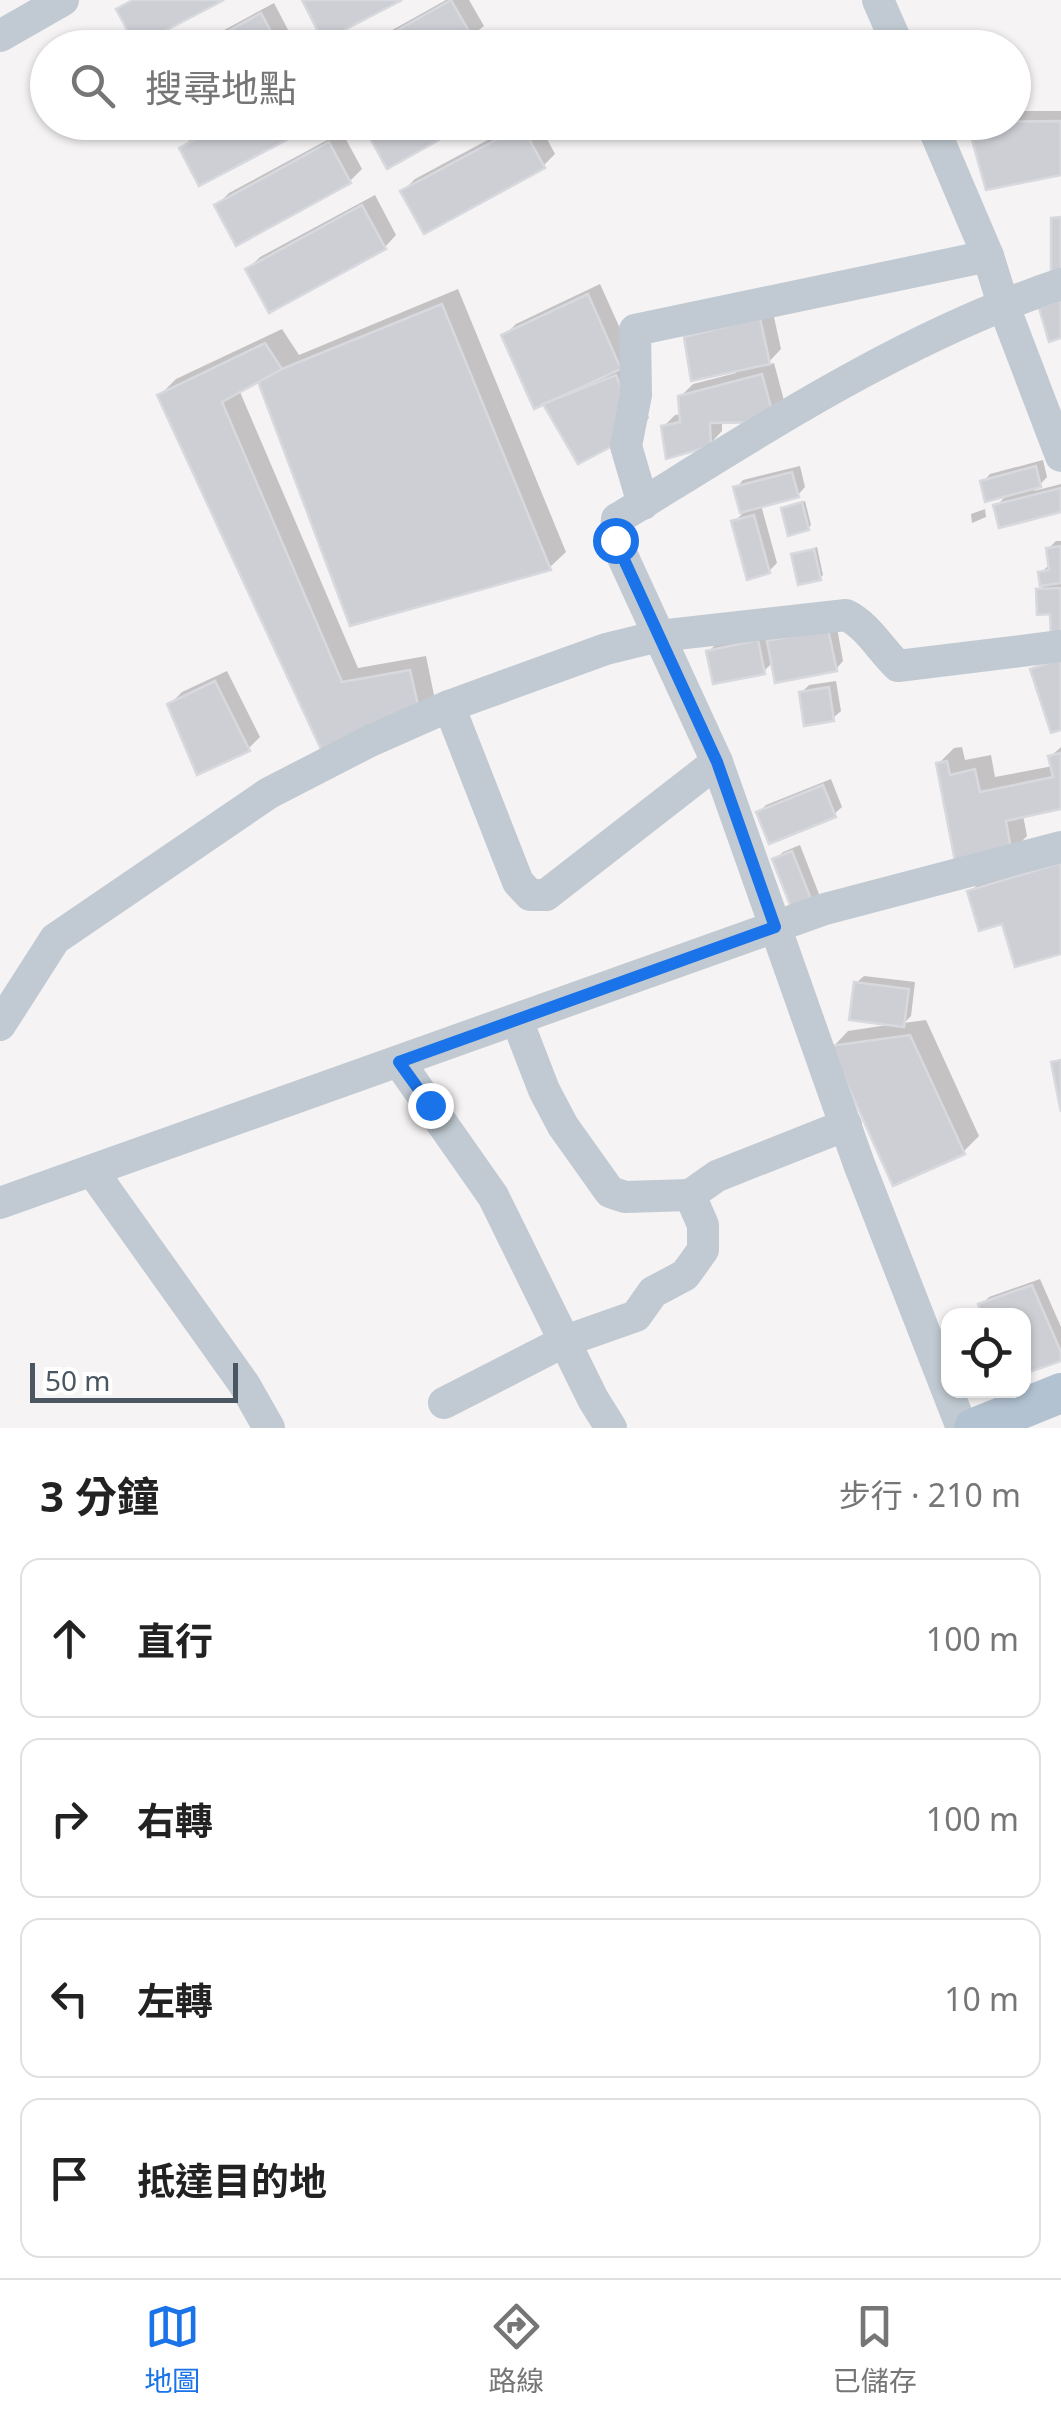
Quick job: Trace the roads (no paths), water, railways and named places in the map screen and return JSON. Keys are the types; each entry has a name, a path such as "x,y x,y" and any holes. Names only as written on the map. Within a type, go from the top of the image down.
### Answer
{"main road":[{"path":"974,1428 1061,1393"}],"street":[{"path":"0,36 64,0"},
{"path":"878,0 891,30"},
{"path":"939,140 988,256 1061,456"},
{"path":"643,504 626,446 636,395 635,330 988,256"},
{"path":"962,1428 846,1125 717,762 615,540 617,519 808,402 1003,304 1061,284"},
{"path":"0,1024 55,938 269,793 449,706 606,650 659,636 846,615 859,622 898,666 1061,646"},
{"path":"449,706 518,882 530,895 546,895 717,762"},
{"path":"0,1203 825,909 1061,847"},
{"path":"518,1020 556,1114 610,1192 626,1197 690,1195 717,1176 846,1125"},
{"path":"399,1062 493,1196 611,1428"},
{"path":"93,1172 244,1384 269,1428"},
{"path":"444,1404 565,1342 636,1316 653,1292 685,1275 703,1250 703,1225 690,1195"}]}
